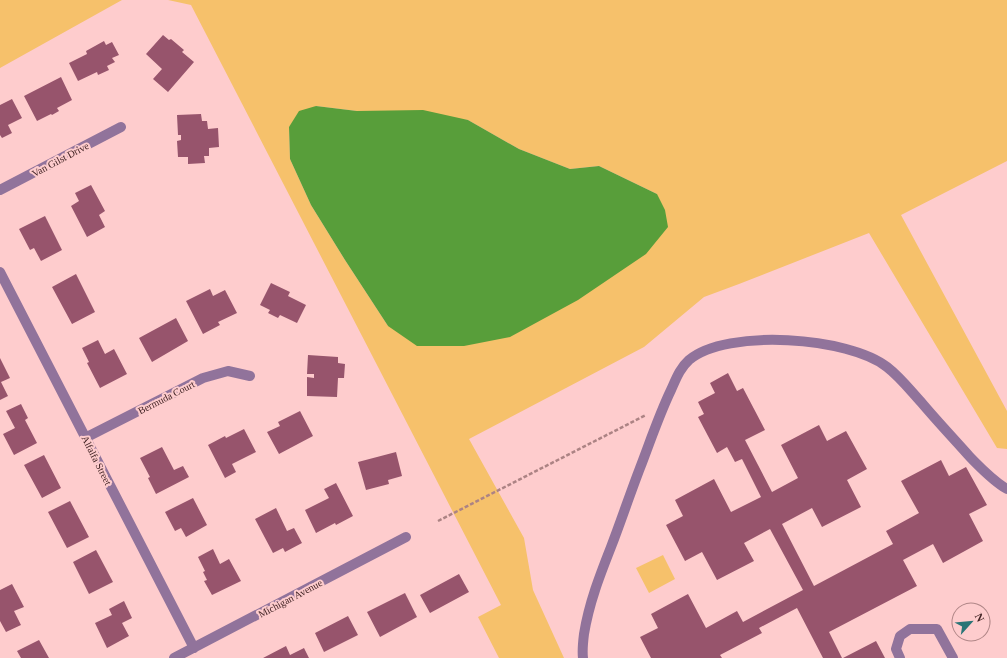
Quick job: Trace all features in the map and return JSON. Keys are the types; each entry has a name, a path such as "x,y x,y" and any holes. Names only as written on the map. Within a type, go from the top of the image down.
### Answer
{"street":[{"name":"Van Gilst Drive","path":"0,190 121,127"},
{"name":"Alfalfa Street","path":"0,272 194,648"},
{"path":"583,658 582,650 586,622 595,589 664,406 679,372 684,366 699,354 714,347 735,342 756,340 798,341 843,347 865,354 886,366 902,380 979,465 1007,489"},
{"name":"Bermuda Court","path":"85,438 203,378 228,372 250,376"},
{"name":"Michigan Avenue","path":"174,658 406,537"},
{"path":"900,658 896,649 900,636 910,629 937,629 953,658"}],"path":[{"path":"438,521 664,406"}],"shaded area":[{"path":"0,0 122,0 0,68"},
{"path":"168,0 1007,0 1007,161 901,215 1007,411 1007,449 997,448 869,233 704,297 644,347 469,439 524,538 533,590 564,658 499,658 478,617 501,605 191,5","holes":["316,106 357,111 468,120 519,149 570,169 599,166 657,194 388,326 311,205 290,159 289,127"]},
{"path":"316,106 357,111 423,110 468,120 519,149 570,169 599,166 657,194 665,210 668,227 646,254 578,300 510,337 464,346 417,346 388,326 311,205 290,159 289,127 299,111"},
{"path":"663,555 675,579 649,593 636,568"}],"building":[{"path":"163,35 169,40 171,39 184,50 182,52 194,62 168,92 153,79 162,69 146,54"},
{"path":"104,41 106,45 112,42 119,55 112,58 115,62 107,66 109,70 98,75 97,72 78,81 69,63 87,54 86,51"},
{"path":"61,77 72,100 57,108 59,111 37,121 24,96"},
{"path":"12,99 22,118 8,125 12,133 2,138 0,135 0,105"},
{"path":"201,114 202,121 207,121 208,129 218,128 219,147 209,148 209,156 204,156 205,163 188,164 188,157 178,157 177,141 181,140 181,135 178,135 177,115"},
{"path":"91,185 105,211 99,215 105,227 87,237 71,206 79,201 75,193"},
{"path":"45,216 62,250 41,261 34,248 30,250 19,229"},
{"path":"76,274 95,312 72,324 52,287"},
{"path":"271,283 290,292 288,296 306,305 297,323 280,315 278,318 268,313 270,310 260,305"},
{"path":"210,289 213,296 225,290 237,313 218,322 220,325 203,334 186,301"},
{"path":"176,318 188,341 152,362 139,338"},
{"path":"98,340 105,354 114,349 127,374 100,388 87,363 89,362 82,348"},
{"path":"308,355 338,357 338,363 345,364 344,378 338,378 337,397 307,396 307,377 314,378 314,374 307,374"},
{"path":"0,358 10,378 1,382 8,396 0,400"},
{"path":"728,373 737,391 743,388 765,430 745,440 772,492 798,478 781,445 819,425 827,441 846,431 867,469 847,480 861,507 822,527 812,508 782,524 814,586 893,544 886,531 919,513 901,481 941,460 949,476 966,467 987,505 969,514 983,541 943,563 933,544 903,560 917,586 829,632 842,658 823,658 797,608 759,628 762,633 720,655 722,658 651,658 640,637 658,628 651,614 688,594 706,628 737,611 743,622 803,590 770,529 744,543 754,561 717,580 702,552 685,561 666,525 683,516 675,500 714,479 731,512 761,497 742,459 735,462 727,447 717,453 698,417 704,414 698,402 715,393 710,383"},
{"path":"21,404 28,418 25,420 37,443 14,455 3,434 15,428 6,411"},
{"path":"300,411 313,436 279,454 267,432 280,426 278,422"},
{"path":"244,429 256,452 232,464 236,472 225,478 208,445 225,436 226,438"},
{"path":"162,447 174,470 183,466 189,477 156,494 148,478 150,477 140,458"},
{"path":"396,452 402,476 388,480 389,484 366,490 358,462"},
{"path":"44,455 61,488 42,498 24,465"},
{"path":"336,483 353,516 316,533 305,510 329,498 324,489"},
{"path":"193,498 207,525 186,537 181,528 175,531 165,512"},
{"path":"70,501 89,537 67,548 48,512"},
{"path":"276,508 287,531 294,528 302,543 285,552 283,548 273,553 255,519"},
{"path":"213,549 220,564 229,559 241,581 212,595 204,581 207,580 203,572 205,571 198,557"},
{"path":"96,550 113,582 89,594 73,562"},
{"path":"459,574 469,592 430,613 420,595"},
{"path":"12,584 24,607 14,611 21,625 6,632 0,621 0,590"},
{"path":"405,593 417,617 380,637 367,612"},
{"path":"124,601 132,618 122,623 129,636 107,648 95,623 112,615 109,609"},
{"path":"348,616 358,635 324,652 315,633"},
{"path":"39,640 49,658 21,658 17,651"},
{"path":"876,641 885,658 843,658"},
{"path":"286,646 290,655 304,648 309,658 263,658"}]}
